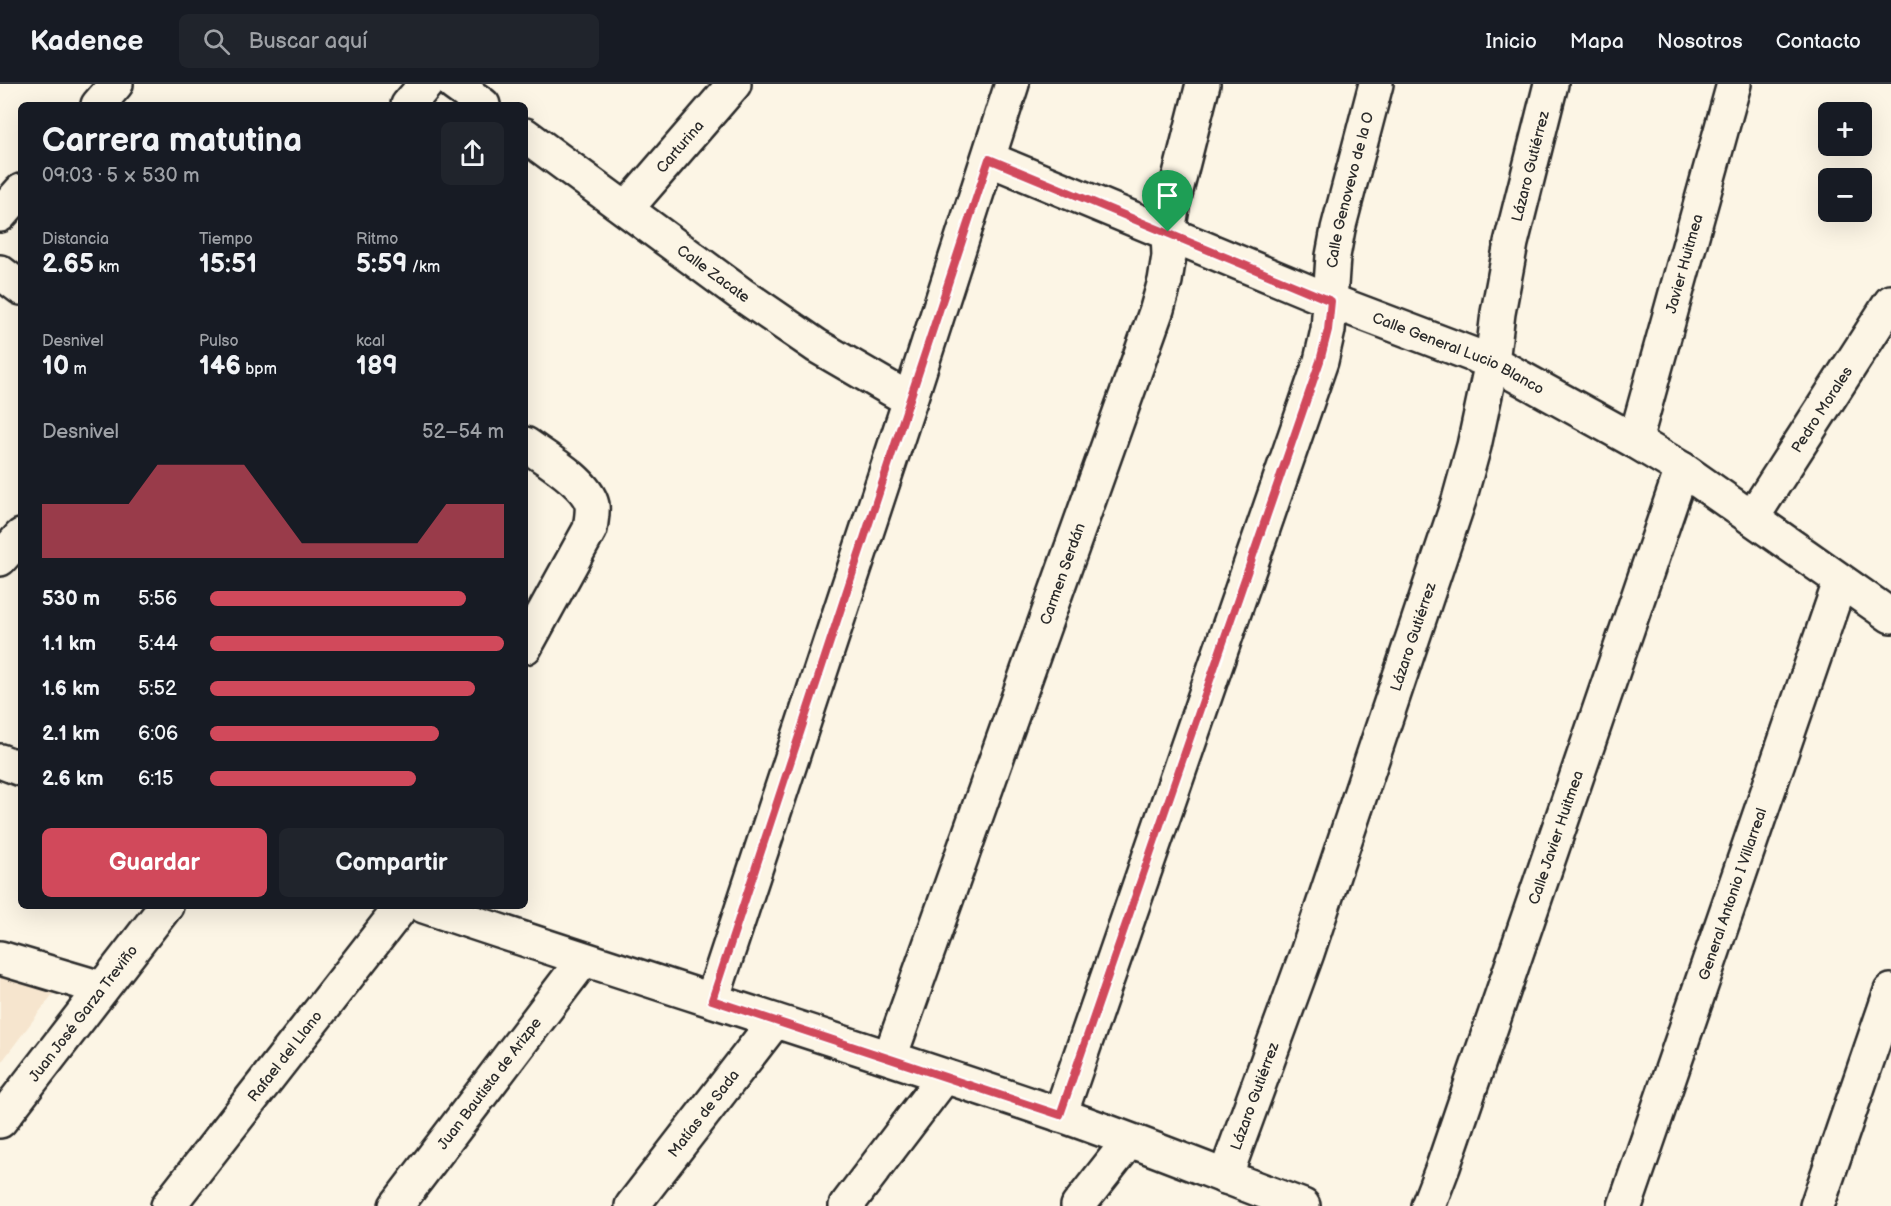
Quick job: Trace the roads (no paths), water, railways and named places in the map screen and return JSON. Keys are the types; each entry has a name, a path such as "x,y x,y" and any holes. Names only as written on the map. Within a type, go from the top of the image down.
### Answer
{"street":[{"path":"101,102 116,84"},
{"path":"411,102 426,84"},
{"path":"454,84 479,102"},
{"name":"Carturina","path":"627,208 734,84"},
{"path":"712,1000 1012,84"},
{"name":"Carmen Serdán","path":"890,1057 1157,309 1169,256 1168,232 1173,202 1203,84"},
{"name":"Calle Genovevo de la O","path":"1060,1115 1320,361 1328,330 1333,256 1338,229 1376,84"},
{"name":"Lázaro Gutiérrez","path":"1225,1177 1307,953 1462,489 1492,362 1498,313 1511,243 1551,84"},
{"name":"Javier Huitmea","path":"1635,441 1734,84"},
{"name":"Calle Zacate","path":"528,137 741,294 808,339 910,400"},
{"name":"Calle General Lucio Blanco","path":"989,159 1331,301 1492,362 1635,441 1682,470 1891,616"},
{"path":"0,215 18,194"},
{"path":"0,272 18,286"},
{"name":"Pedro Morales","path":"1752,518 1891,302"},
{"path":"528,446 573,479 591,503 592,517 590,529 528,642"},
{"name":"Calle Javier Huitmea","path":"1428,1206 1682,470"},
{"name":"General Antonio I Villarreal","path":"1625,1206 1840,582"},
{"path":"0,761 18,768"},
{"name":"Juan José Garza Treviño","path":"0,1121 164,909"},
{"name":"Rafael del Llano","path":"168,1206 400,909"},
{"path":"433,909 583,960 890,1057 1060,1115 1303,1206"},
{"path":"0,958 101,988"},
{"name":"Juan Bautista de Arizpe","path":"396,1206 583,960"},
{"path":"1817,1206 1891,991"},
{"name":"Matías de Sada","path":"632,1206 775,1021"},
{"path":"846,1206 944,1077"},
{"path":"1078,1206 1129,1141"}]}
